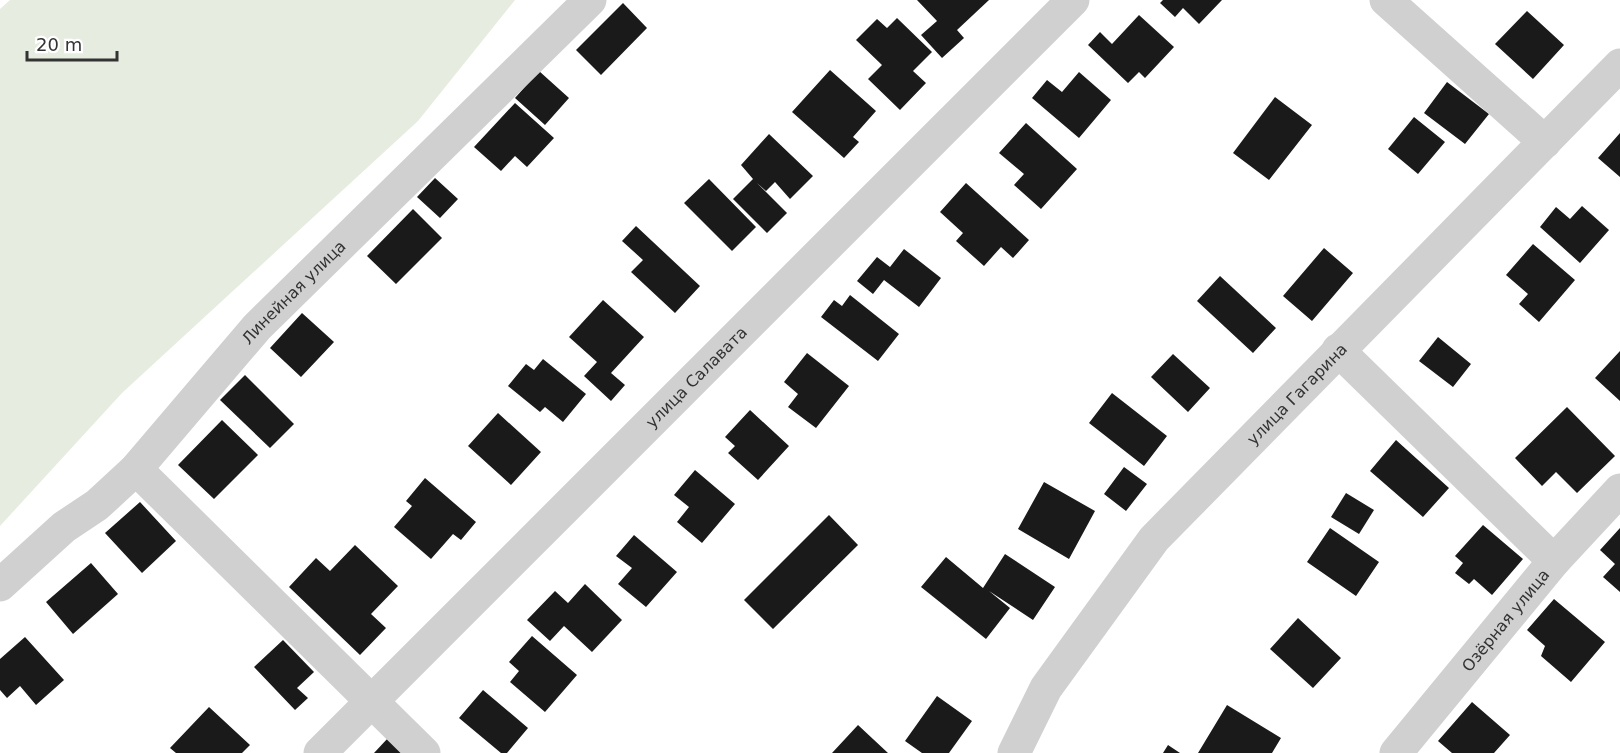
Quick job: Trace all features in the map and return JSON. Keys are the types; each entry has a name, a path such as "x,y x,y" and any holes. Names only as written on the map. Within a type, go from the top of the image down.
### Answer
{"street":[{"name":"Линейная улица","path":"0,585 64,527 97,506 136,469 257,327 590,0"},
{"name":"улица Салавата","path":"320,753 1073,0"},
{"path":"1386,0 1545,142"},
{"name":"улица Гагарина","path":"1014,753 1046,688 1154,539 1620,65"},
{"path":"1338,350 1554,561"},
{"path":"136,469 424,753"},
{"name":"Озёрная улица","path":"1395,753 1554,561 1620,490"}],"shaded area":[{"path":"10,0 515,0 418,121 122,393 0,526 0,9"}],"building":[{"path":"917,0 989,0 957,30 964,38 942,58 921,35 937,21"},
{"path":"1163,0 1222,0 1199,24 1183,8 1175,17 1160,3"},
{"path":"623,3 647,28 601,75 576,50"},
{"path":"1527,11 1564,45 1533,79 1495,44"},
{"path":"1139,15 1174,47 1145,78 1139,72 1128,83 1088,45 1100,32 1112,44"},
{"path":"897,18 932,52 913,71 926,83 900,110 868,79 882,65 856,40 877,19 887,28"},
{"path":"830,70 876,111 853,137 859,142 844,158 792,112"},
{"path":"539,71 569,98 545,125 515,98"},
{"path":"1079,72 1111,100 1079,138 1032,98 1047,80 1062,92"},
{"path":"1447,82 1489,114 1465,144 1424,113"},
{"path":"1275,97 1312,125 1269,180 1233,153"},
{"path":"515,103 554,138 527,167 515,156 501,171 474,147"},
{"path":"1414,117 1445,142 1418,174 1388,149"},
{"path":"1026,123 1077,169 1041,209 1014,185 1024,174 999,153"},
{"path":"1620,133 1620,177 1598,158"},
{"path":"769,134 813,176 790,199 775,182 766,191 757,183 787,213 767,233 733,199 753,179 741,165"},
{"path":"435,178 458,199 440,218 417,197"},
{"path":"709,179 756,227 732,251 684,203"},
{"path":"966,183 1029,240 1013,258 1001,247 984,266 956,241 963,233 940,212"},
{"path":"1582,206 1609,230 1580,263 1540,227 1556,207 1570,219"},
{"path":"413,209 442,238 396,284 367,256"},
{"path":"636,226 700,286 675,313 631,272 643,260 622,241"},
{"path":"1533,244 1575,280 1539,322 1519,304 1528,294 1506,275"},
{"path":"1324,248 1353,273 1312,321 1283,296"},
{"path":"904,249 941,278 919,307 884,280 873,294 857,281 877,257 890,267"},
{"path":"1220,276 1276,328 1253,353 1197,301"},
{"path":"850,295 899,334 878,361 821,317 834,300 842,306"},
{"path":"603,300 644,337 611,373 625,385 611,401 584,376 597,362 569,337"},
{"path":"302,313 334,342 301,377 270,348"},
{"path":"1438,337 1471,364 1453,387 1419,361"},
{"path":"1620,351 1620,401 1595,378"},
{"path":"807,353 849,386 816,428 788,407 798,394 784,382"},
{"path":"1173,354 1210,388 1188,412 1151,377"},
{"path":"543,359 586,394 563,422 545,407 540,412 508,386 526,364 534,370"},
{"path":"245,375 294,424 270,448 220,400"},
{"path":"1112,393 1167,436 1144,466 1089,423"},
{"path":"1567,407 1615,456 1577,493 1556,472 1542,486 1515,458"},
{"path":"750,410 789,446 758,480 728,453 735,446 725,437"},
{"path":"498,413 541,452 511,485 468,446"},
{"path":"222,420 258,455 214,499 178,465"},
{"path":"1396,440 1449,488 1423,517 1370,471"},
{"path":"1124,467 1147,484 1126,511 1104,494"},
{"path":"695,470 735,504 702,543 677,522 689,507 674,495"},
{"path":"425,478 476,522 461,540 453,534 431,559 394,527 412,506 406,501"},
{"path":"1044,482 1095,511 1069,559 1018,529"},
{"path":"1346,493 1374,510 1359,534 1331,517"},
{"path":"140,502 176,541 142,573 105,533"},
{"path":"829,515 858,545 773,629 744,600"},
{"path":"1483,525 1523,559 1492,595 1474,579 1469,584 1455,573 1463,563 1455,556"},
{"path":"1330,528 1379,562 1356,596 1307,562"},
{"path":"1620,528 1620,592 1603,577 1615,564 1600,550"},
{"path":"634,535 677,572 646,607 618,584 632,568 616,556"},
{"path":"355,545 398,586 371,614 386,628 360,655 289,587 316,558 330,571"},
{"path":"1005,554 1055,587 1033,620 989,591 1010,608 986,639 921,587 946,557 983,588"},
{"path":"91,563 118,594 73,634 46,602"},
{"path":"585,584 622,620 592,652 564,626 550,641 527,620 555,591 568,603"},
{"path":"1554,599 1605,642 1571,682 1541,656 1545,646 1527,630"},
{"path":"1298,618 1341,658 1313,688 1270,649"},
{"path":"532,636 577,675 545,712 510,682 519,671 509,662"},
{"path":"25,637 64,680 36,705 20,686 7,698 0,690 0,659"},
{"path":"283,640 314,672 297,688 308,698 295,710 254,667"},
{"path":"483,690 528,728 507,753 501,753 459,718"},
{"path":"937,696 972,721 949,753 922,753 905,741"},
{"path":"1472,702 1510,735 1494,753 1452,753 1438,741"},
{"path":"1227,705 1281,738 1272,753 1198,753"},
{"path":"209,707 250,745 242,753 176,753 170,748"},
{"path":"858,725 888,753 832,753"},
{"path":"388,738 403,753 374,753"},
{"path":"1168,745 1180,753 1163,753"}]}
